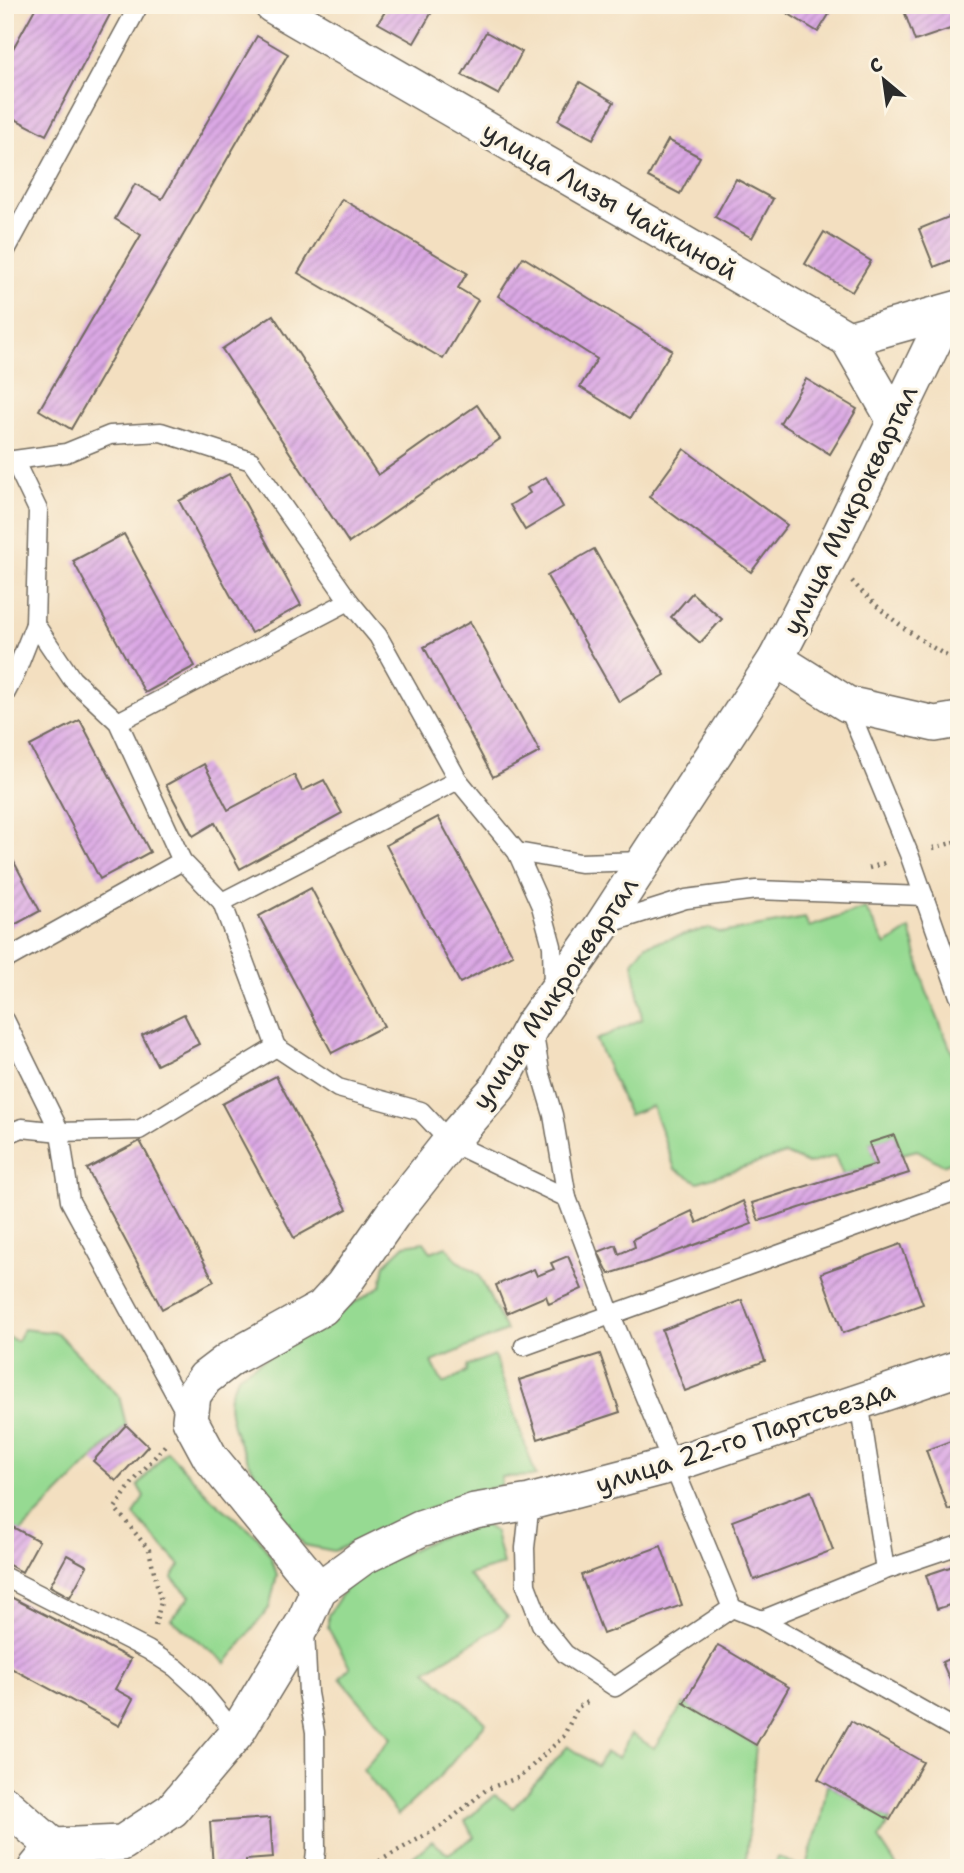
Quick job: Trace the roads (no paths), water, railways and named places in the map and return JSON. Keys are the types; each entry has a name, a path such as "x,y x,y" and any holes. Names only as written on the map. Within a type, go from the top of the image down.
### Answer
{"street":[{"name":"улица Лизы Чайкиной","path":"272,5 848,339"},
{"path":"895,421 848,339 953,310"},
{"name":"улица Микроквартал","path":"190,1420 193,1395 205,1378 230,1359 322,1308 450,1142 498,1087 532,1025 602,926 776,659 953,310"},
{"path":"776,659 847,704 934,724 959,720"},
{"name":"улица 22-го Партсъезда","path":"319,1589 363,1557 420,1529 475,1511 530,1502 671,1465 959,1368"},
{"path":"5,1804 56,1860 122,1843 172,1810 236,1734 304,1622 319,1589 210,1457 190,1420"}],"lane":[{"path":"5,252 139,5"},
{"path":"5,694 15,677 35,624 38,510 10,458 66,453 110,435 161,432 251,461 349,601 378,636 458,780 517,852 541,906 552,946 554,995"},
{"path":"118,722 349,601"},
{"path":"35,624 72,679 118,722 182,861 222,902 276,1047 338,1088 421,1111 450,1142 567,1198"},
{"path":"847,704 909,855 959,996"},
{"path":"222,902 458,780"},
{"path":"517,852 580,863 643,861"},
{"path":"5,960 182,861"},
{"path":"602,926 686,899 756,890 924,895"},
{"path":"5,1020 60,1132 70,1201 190,1420"},
{"path":"532,1025 540,1071 553,1115 567,1198 671,1465 732,1608 762,1620 959,1731"},
{"path":"5,1135 22,1128 60,1132 139,1130 276,1047"},
{"path":"524,1346 959,1189"},
{"path":"859,1402 885,1570"},
{"path":"530,1502 525,1548 526,1585 541,1624 565,1654 615,1687 732,1608"},
{"path":"762,1620 885,1570 959,1545"},
{"path":"5,1577 148,1650 176,1668 200,1690 236,1734"},
{"path":"304,1622 308,1693 315,1732 314,1868"}]}
